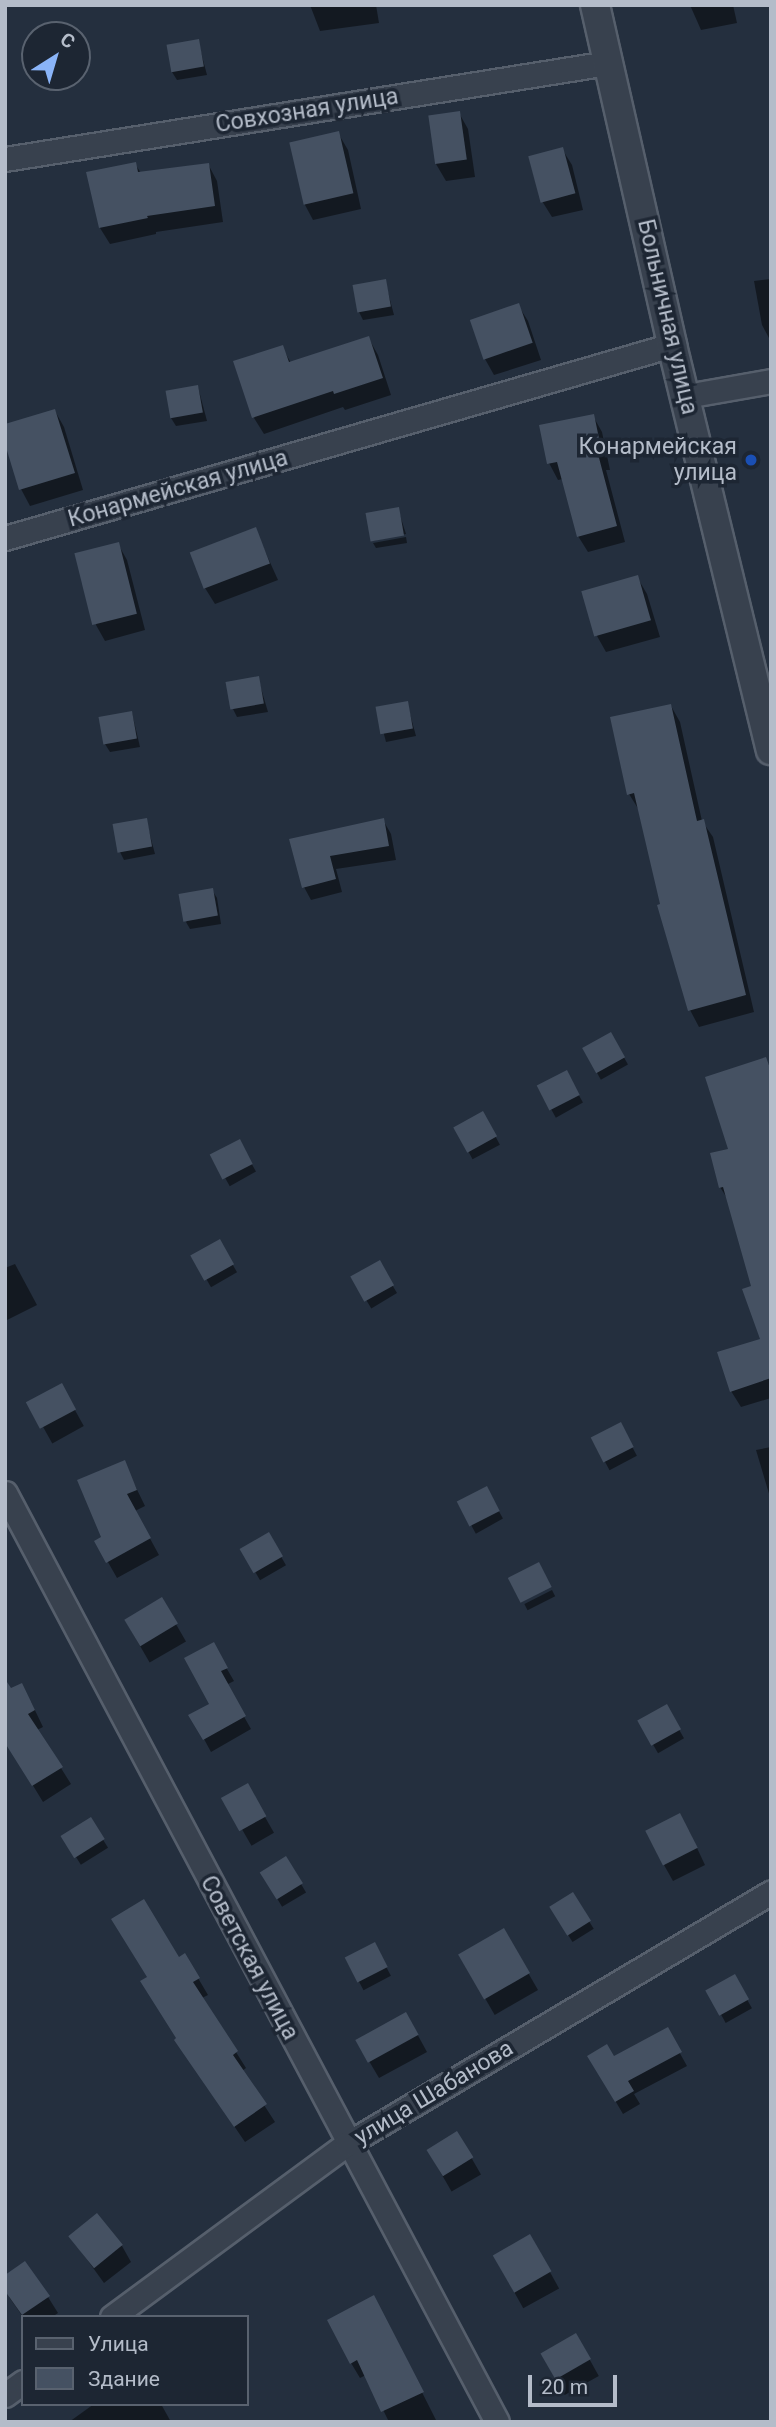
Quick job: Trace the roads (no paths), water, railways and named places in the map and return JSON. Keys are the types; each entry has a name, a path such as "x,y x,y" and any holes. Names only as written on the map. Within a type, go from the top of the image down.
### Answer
{"street":[{"name":"Больничная улица","path":"595,5 672,345 771,750"},
{"name":"Совхозная улица","path":"5,159 608,63"},
{"name":"Конармейская улица","path":"5,538 672,345"},
{"path":"686,396 771,381"},
{"name":"Советская улица","path":"5,1493 347,2144 497,2422"},
{"name":"улица Шабанова","path":"115,2315 347,2144 771,1892"},
{"path":"5,2395 21,2383"}],"place":[{"name":"Конармейская улица","path":"751,460"}]}
